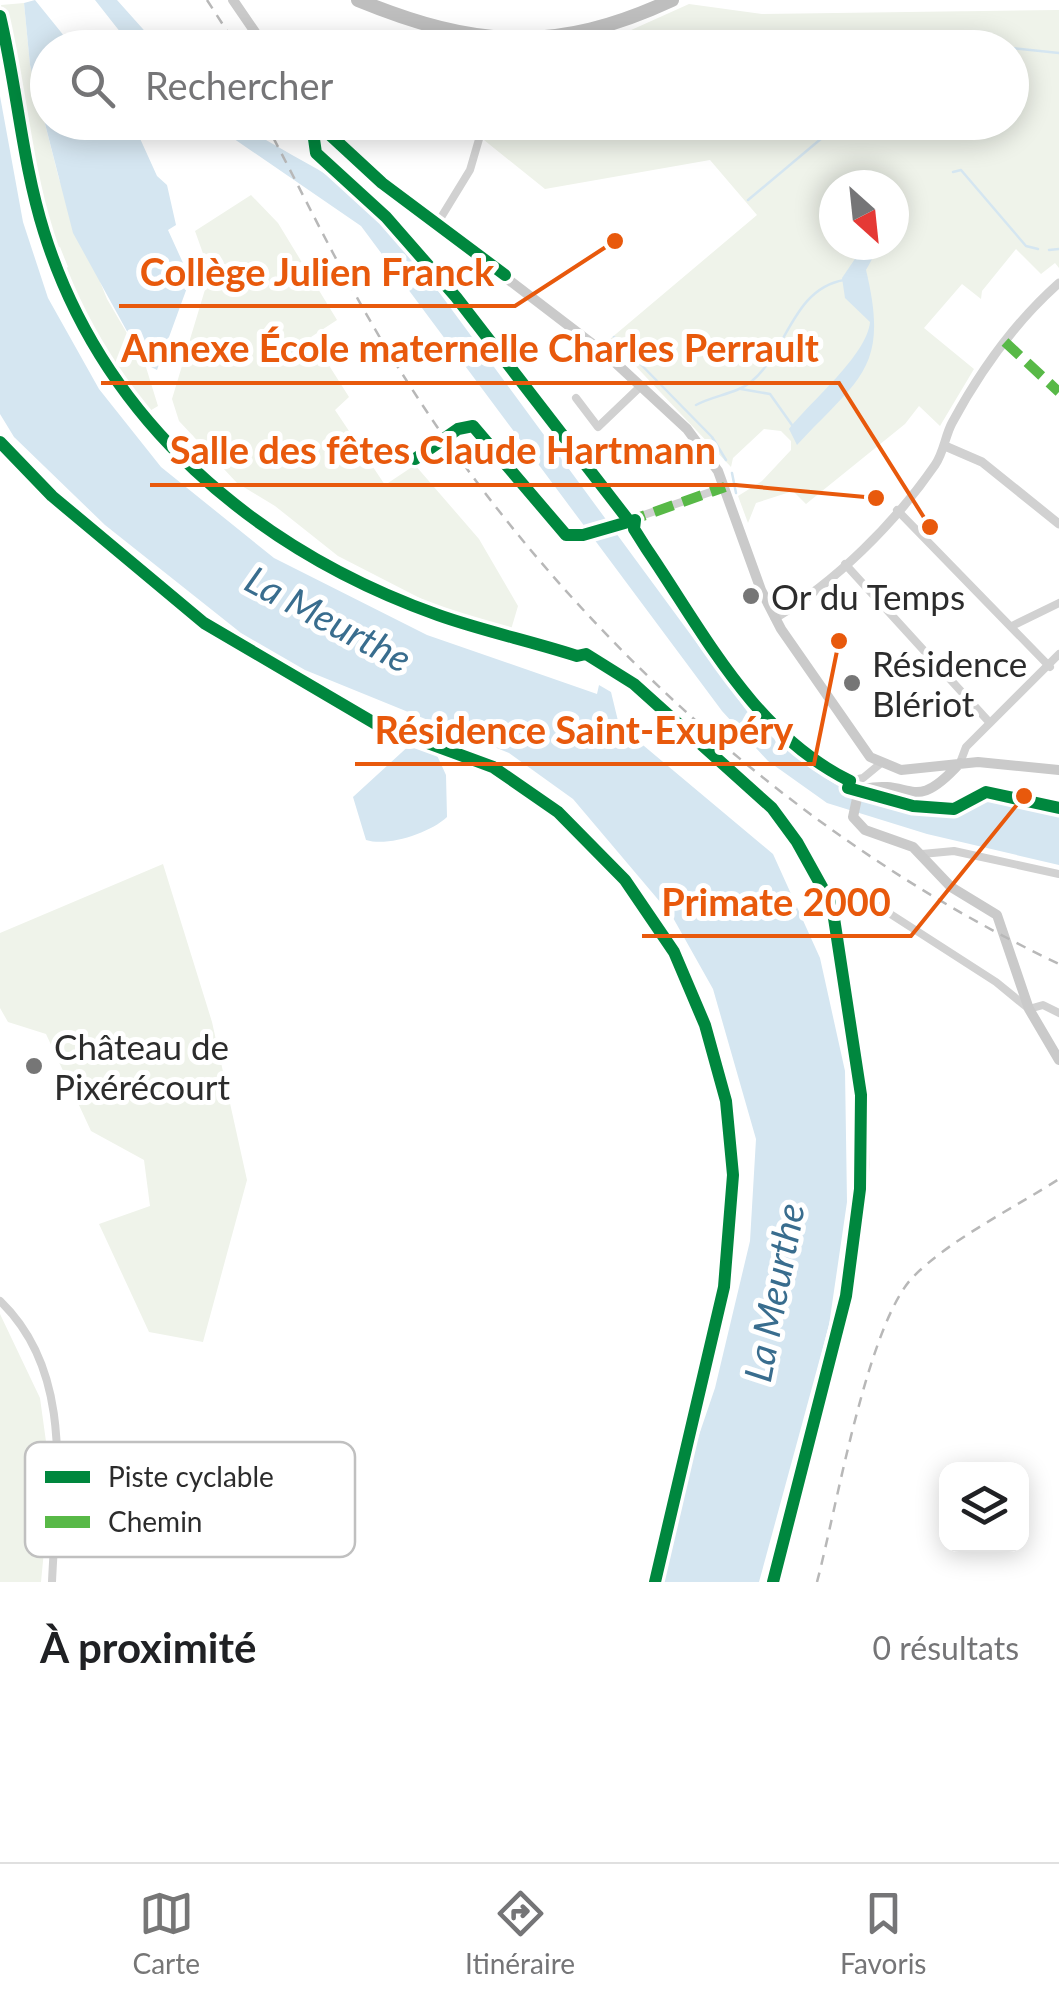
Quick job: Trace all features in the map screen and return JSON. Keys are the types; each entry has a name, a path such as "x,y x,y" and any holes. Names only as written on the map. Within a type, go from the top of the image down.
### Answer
{"highway":[{"path":"358,0 444,30"},
{"path":"594,30 672,0"}],"main road":[{"path":"233,1 253,30"},
{"path":"332,140 642,384 699,442 724,487 753,571 775,618 839,718 880,764 901,770 960,763 1059,772"},
{"path":"960,763 930,790 914,795 874,787 859,793 852,812 866,831 901,840 922,854 951,886 997,914 1030,1008 1059,1060"},
{"path":"930,768 930,790"}],"street":[{"path":"437,224 470,170 479,140"},
{"path":"775,618 845,564 934,467 951,425 982,374 1025,315 1059,284"},
{"path":"576,398 598,427 642,384"},
{"path":"945,446 982,462 1059,524"},
{"path":"724,487 635,520 634,529 757,710 778,733 801,753 850,781 862,778 880,764"},
{"path":"897,510 967,585 1056,661 990,722 966,748 960,763"},
{"path":"845,564 990,722"},
{"path":"1012,626 1059,603"},
{"path":"586,654 634,684 772,808 797,842 832,905 864,1089 866,1164 850,1296 777,1582"},
{"path":"922,854 954,852 1059,874"},
{"path":"832,905 851,896 864,897 1030,1008 1044,1005 1059,1013"},
{"path":"996,982 1019,978"},
{"path":"1005,989 1019,978"},
{"path":"0,1301 32,1341 51,1396 55,1442"},
{"path":"52,1582 53,1557"}],"shaded area":[{"path":"24,3 30,65 30,140 49,140 59,179 107,299 145,364 158,406 143,415 104,357 60,271 68,267 60,247 52,249 44,226 1,5"},
{"path":"689,4 762,14 1059,10 1059,268 1055,263 1041,274 1016,249 982,291 981,299 962,284 924,328 974,369 940,426 919,406 905,424 806,504 793,491 756,503 748,523 738,496 762,481 791,450 791,441 781,431 764,429 733,458 731,467 610,339 757,215 710,160 545,189 484,140 1029,140 1029,30 631,30"},
{"path":"251,195 278,223 337,320 311,337 349,397 335,410 385,485 415,465 479,539 518,606 510,633 447,612 338,556 275,506 237,483 179,421 172,399 210,273 195,231"},
{"path":"163,864 212,1022 247,1180 203,1342 149,1332 99,1224 150,1206 144,1160 91,1131 46,1034 8,1022 0,1008 0,933"},
{"path":"0,1314 40,1398 46,1442 25,1442 25,1557 43,1557 41,1582 0,1582"}],"water":[{"path":"35,0 59,30 30,30 30,65 24,3"},
{"path":"95,0 117,0 144,30 119,30"},
{"name":"La Meurthe","path":"0,96 23,222 48,298 99,389 161,467 274,558 427,635 597,694 599,685 611,692 619,725 773,854 820,958 845,1071 847,1202 829,1325 759,1582 659,1582 669,1523 715,1388 750,1241 756,1139 713,989 672,916 573,799 509,753 305,670 241,633 105,525 14,437 0,414"},
{"path":"49,140 141,140 157,176 167,185 176,225 168,230 188,274 188,285 157,370 145,364 73,233"},
{"path":"236,140 266,140 327,175 363,203 419,265 749,714 798,759 859,796 892,808 924,813 956,809 986,795 1059,811 1059,865 927,834 827,803 768,761 722,711 361,226"},
{"path":"854,260 872,260 866,270 874,330 871,351 852,386 797,445 789,429 849,363 867,335 870,322 845,298 842,278"},
{"path":"413,742 435,751 446,775 447,817 408,837 386,842 366,840 353,797"}],"waterway":[{"path":"1029,50 1059,53"},
{"path":"748,200 820,140"},
{"path":"953,172 961,170 1026,246 1038,249"},
{"path":"1049,250 1059,249"},
{"path":"696,405 752,381 764,369 801,308 827,286 844,280"},
{"path":"614,337 712,437 726,460"},
{"path":"741,389 770,394 792,425"},
{"path":"732,473 736,493"}],"railway":[{"path":"207,0 226,30"},
{"path":"274,140 348,282 403,375 465,467 534,554 609,637 690,715 776,787 866,853 961,912 1059,964"},
{"path":"817,1582 867,1376 896,1301 913,1277 945,1250 1059,1179"}],"marked path":[{"path":"1005,342 1059,392"},
{"path":"626,522 725,487"}],"cycle path":[{"path":"0,16 30,179 44,232 70,300 105,362 147,419 195,470 249,515 308,554 371,588 438,615 577,656 586,654 634,684 772,808 797,842 832,905 861,1095 860,1189 846,1296 773,1582"},
{"path":"314,140 316,153 386,217 456,297 629,521"},
{"path":"335,140 382,183 505,275"},
{"path":"415,459 458,429 473,426 566,535 583,535 635,520 634,529 734,679 786,737 850,781 848,788 913,806 954,809 986,792 1059,808"},
{"path":"0,442 52,496 204,623 376,724 493,767 558,812 625,880 674,952 705,1025 726,1101 733,1175 724,1287 655,1582"}],"place":[{"name":"Collège Julien Franck","path":"615,241"},
{"name":"Salle des fêtes Claude Hartmann","path":"876,498"},
{"name":"Annexe École maternelle Charles Perrault","path":"930,527"},
{"name":"Or du Temps","path":"751,596"},
{"name":"Résidence Saint-Exupéry","path":"839,641"},
{"name":"Résidence Blériot","path":"852,683"},
{"name":"Primate 2000","path":"1024,796"},
{"name":"Château de Pixérécourt","path":"34,1066"}]}
